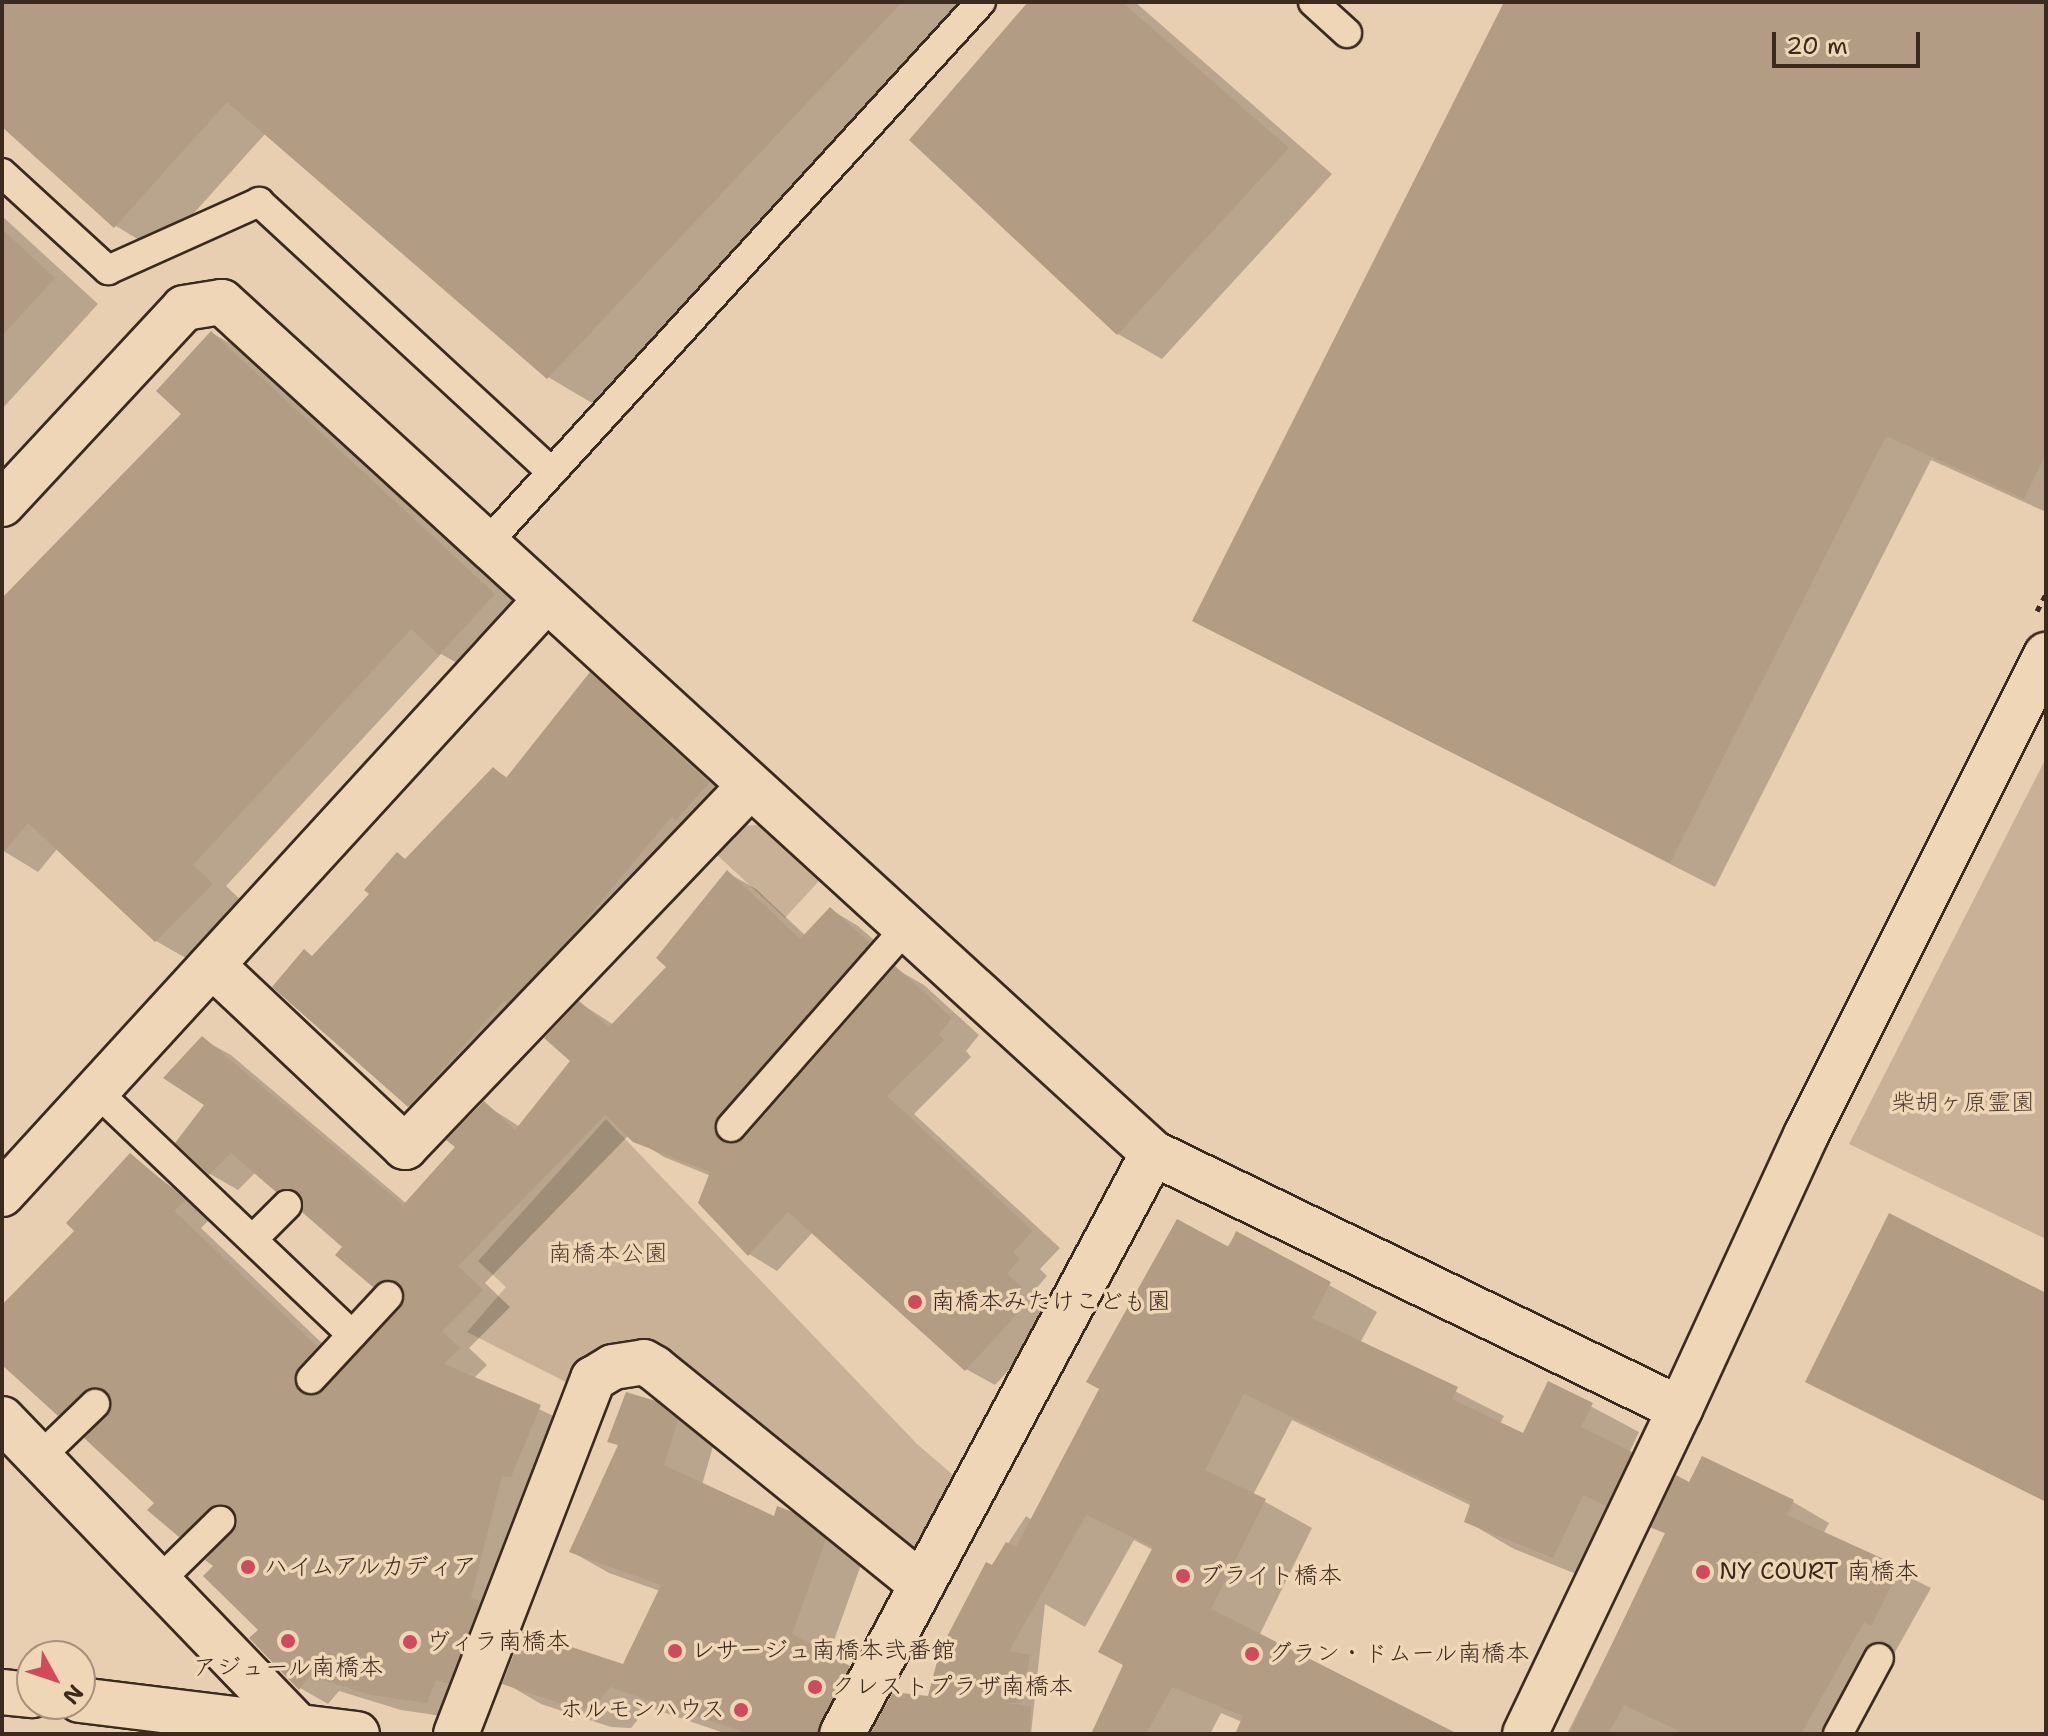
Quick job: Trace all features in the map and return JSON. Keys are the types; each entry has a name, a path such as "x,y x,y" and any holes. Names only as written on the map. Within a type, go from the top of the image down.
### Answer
{"street":[{"path":"2,504 184,308 222,302 488,542 546,600 749,787 1153,1153 1680,1409"},
{"path":"2,1194 546,600"},
{"path":"1525,1734 1806,1135 2046,655"},
{"path":"213,966 405,1147 749,787"},
{"path":"842,1734 1153,1153"},
{"path":"456,1734 593,1379 613,1367 644,1362 654,1368 921,1584"},
{"path":"2,1419 296,1724"},
{"path":"96,1702 296,1724 344,1733"}],"lane":[{"path":"488,542 981,2"},
{"path":"1313,2 1347,33"},
{"path":"2,173 108,270 259,202 552,472"},
{"path":"731,1127 905,929"},
{"path":"97,1092 352,1335"},
{"path":"253,1239 287,1205"},
{"path":"311,1379 388,1296"},
{"path":"39,1458 95,1404"},
{"path":"159,1581 220,1521"},
{"path":"1838,1734 1879,1658"}],"green space":[{"name":"柴胡ヶ原霊園","path":"2046,758 2046,1239 1849,1144"},
{"path":"759,825 819,881 785,918 714,852 736,826"},
{"name":"南橋本公園","path":"606,1119 917,1444 960,1481 923,1550 907,1552 634,1342 595,1349 572,1385 467,1332 506,1287 478,1261"}],"building":[{"path":"2,2 902,2 547,379 227,102 114,228 2,127"},
{"path":"1028,2 1122,2 1289,148 1117,335 909,140"},
{"path":"1504,2 2046,2 2046,454 2024,499 1886,436 1670,863 1192,621"},
{"path":"2,229 55,278 2,336"},
{"path":"211,331 495,594 439,655 411,629 193,865 213,884 155,942 28,823 2,854 2,598 181,414 156,391"},
{"path":"590,672 709,783 676,820 672,816 574,934 507,1004 504,1001 408,1107 272,987 304,949 312,956 369,894 364,890 397,852 405,859 493,767 506,778"},
{"path":"727,870 800,939 830,907 870,943 718,1116 715,1133 728,1144 744,1138 895,966 952,1018 939,1034 944,1040 887,1096 1033,1231 1013,1252 1020,1259 1007,1274 1022,1287 1008,1303 1019,1312 965,1371 788,1212 748,1256 698,1203 710,1172 633,1142 605,1115 458,1266 483,1290 442,1331 460,1348 444,1364 541,1405 511,1477 502,1476 471,1598 480,1601 449,1684 436,1680 427,1703 371,1695 310,1676 299,1690 249,1638 258,1630 203,1576 213,1566 205,1560 236,1526 233,1510 215,1505 179,1537 147,1510 154,1503 84,1438 111,1409 108,1393 90,1388 58,1416 2,1365 2,1305 74,1231 66,1223 130,1153 185,1200 174,1211 318,1347 294,1376 300,1392 317,1395 400,1308 404,1290 391,1279 373,1287 335,1255 342,1247 302,1212 298,1192 276,1192 231,1153 209,1175 175,1143 204,1105 163,1078 202,1036 403,1205 455,1147 446,1140 484,1101 515,1130 570,1061 544,1038 579,1001 609,1027 666,967 656,958"},
{"path":"1889,1213 2046,1293 2046,1502 1805,1382"},
{"path":"1177,1219 1229,1247 1236,1231 1331,1282 1312,1318 1458,1387 1452,1399 1523,1433 1548,1381 1593,1403 1581,1427 1632,1452 1606,1506 1583,1495 1553,1558 1464,1522 1471,1502 1244,1394 1205,1470 1266,1499 1211,1609 1458,1734 1235,1734 1243,1716 1172,1687 1146,1734 1091,1734 1123,1665 1098,1652 1153,1547 1086,1515 1009,1651 1030,1655 1022,1703 1005,1703 1031,1706 1030,1734 870,1734 893,1692 928,1696 940,1650 986,1562 992,1565 1006,1542 1016,1547 1099,1389 1086,1382"},
{"path":"626,1392 656,1401 678,1420 664,1465 774,1516 777,1506 793,1512 826,1539 792,1634 850,1666 817,1734 750,1734 612,1688 615,1682 593,1708 572,1707 502,1684 523,1631 623,1664 661,1585 569,1552 618,1445 607,1442"},
{"path":"1702,1456 1794,1500 1787,1515 1901,1567 1871,1626 1864,1622 1801,1734 1685,1734 1624,1705 1608,1734 1569,1734 1665,1533 1651,1527 1676,1475 1689,1482"}],"place":[{"name":"南橋本みたけこども園","path":"915,1302"},
{"name":"ハイムアルカディア","path":"248,1567"},
{"name":"NY COURT 南橋本","path":"1703,1572"},
{"name":"ブライト橋本","path":"1183,1576"},
{"name":"アジュール南橋本","path":"288,1641"},
{"name":"ヴィラ南橋本","path":"410,1642"},
{"name":"レサージュ南橋本弐番館","path":"675,1651"},
{"name":"グラン・ドムール南橋本","path":"1252,1654"},
{"name":"クレストプラザ南橋本","path":"815,1687"},
{"name":"ホルモンハウス","path":"741,1710"}]}
